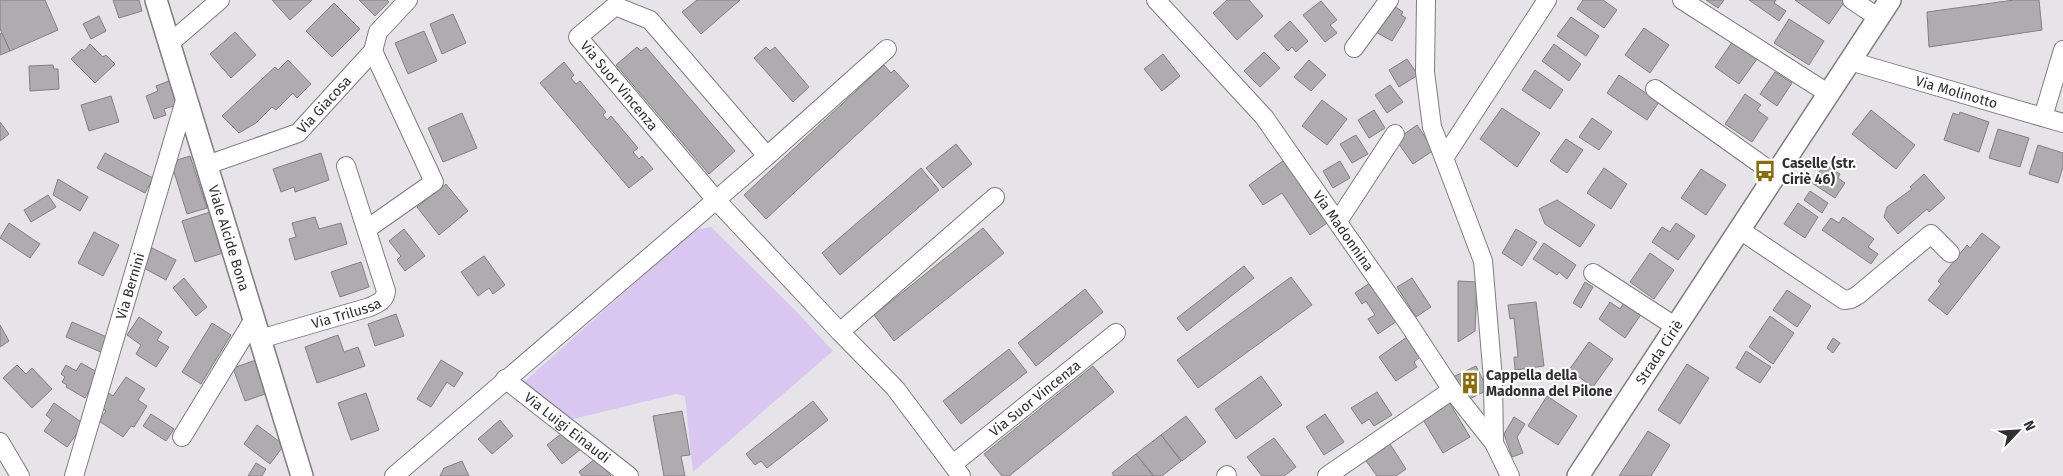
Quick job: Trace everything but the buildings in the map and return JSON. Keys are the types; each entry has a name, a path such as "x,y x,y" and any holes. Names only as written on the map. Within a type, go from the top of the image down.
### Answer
{"street":[{"name":"Viale Alcide Bona","path":"156,0 302,476"},
{"path":"170,44 220,0"},
{"name":"Via Giacosa","path":"207,165 298,133 373,52 378,32 408,0"},
{"name":"Via Madonnina","path":"1156,0 1264,117 1338,221 1452,390 1494,443 1510,476"},
{"path":"1354,48 1389,0"},
{"path":"1426,0 1425,72 1432,127 1484,261 1493,379 1494,443"},
{"path":"1444,158 1547,0"},
{"path":"1682,0 1829,94"},
{"path":"1852,0 1879,18"},
{"name":"Strada Ciriè","path":"1578,476 1890,0"},
{"name":"Via Suor Vincenza","path":"767,156 650,20 615,6 578,37 716,200 895,388 957,470 1116,333"},
{"path":"394,476 767,156 887,49"},
{"path":"2043,117 2063,50"},
{"path":"367,229 434,182 373,52"},
{"name":"Via Molinotto","path":"1850,61 2063,123"},
{"path":"1655,89 1776,175"},
{"name":"Via Bernini","path":"74,476 186,97"},
{"path":"1338,221 1395,134"},
{"name":"Via Trilussa","path":"260,339 380,302 386,296 367,229 346,166"},
{"path":"840,332 995,197"},
{"path":"1740,230 1844,300 1858,295 1931,234 1950,253"},
{"path":"1593,273 1676,327"},
{"path":"182,437 254,319"},
{"name":"Via Luigi Einaudi","path":"505,380 629,476"},
{"path":"1327,476 1452,390"},
{"path":"0,442 20,476"}],"shaded area":[{"path":"711,227 796,311 833,351 693,472 685,396 676,394 573,419 523,383 694,230"}],"place":[{"name":"Caselle (str. Ciriè 46)","path":"1765,171"},
{"name":"Cappella della Madonna del Pilone","path":"1470,383"}]}
